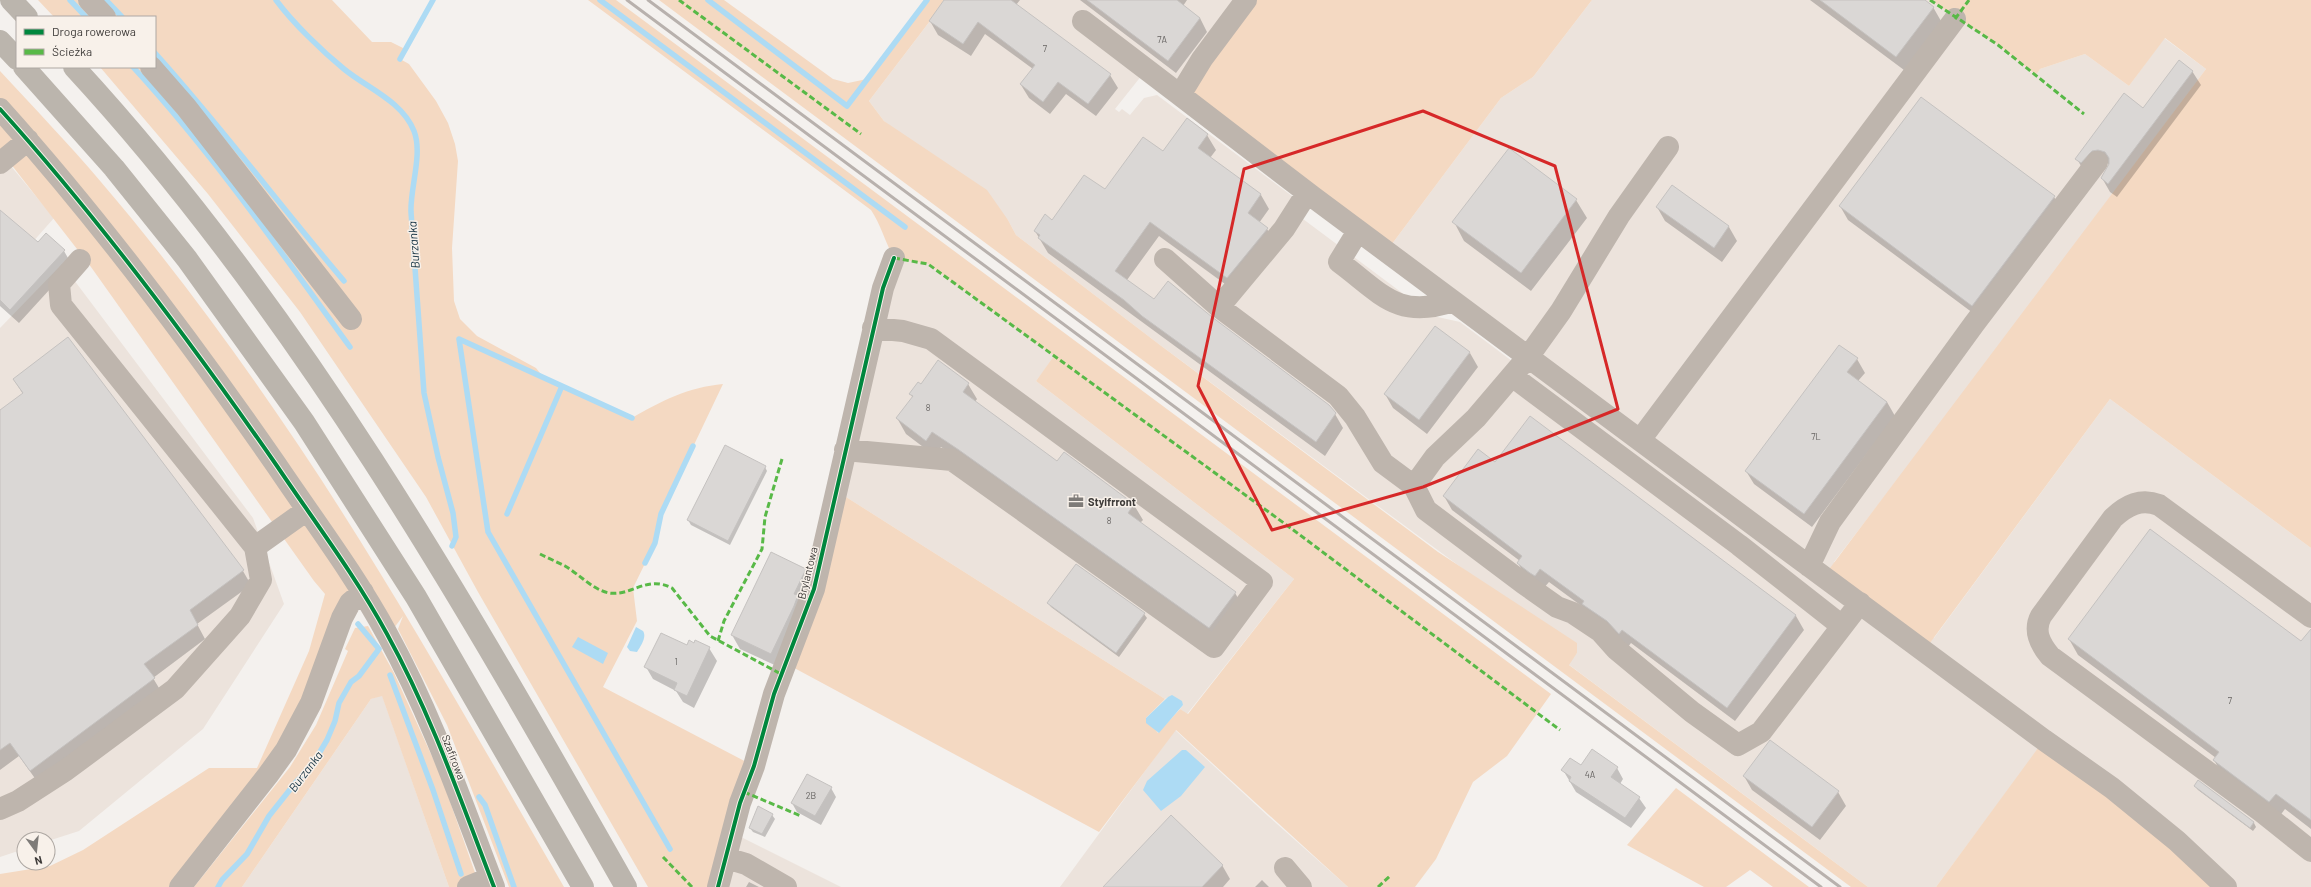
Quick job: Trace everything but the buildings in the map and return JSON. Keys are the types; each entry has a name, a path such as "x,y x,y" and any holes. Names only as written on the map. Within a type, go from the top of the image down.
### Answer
{"highway":[{"path":"11,0 26,16"},
{"path":"0,41 16,58"},
{"path":"25,68 114,168 187,259 304,422 416,597 583,887"},
{"path":"75,68 168,177 216,236 325,386 392,488 463,604 626,887"}],"street":[{"path":"89,0 104,16"},
{"path":"1180,96 1202,59 1246,0"},
{"path":"1640,440 1955,18"},
{"path":"1083,21 1358,231 2044,740 2112,788 2178,841 2226,887"},
{"path":"152,68 196,120 351,318"},
{"name":"Szafirowa","path":"0,109 101,226 137,272 227,395 362,592 388,636 433,728 492,882"},
{"path":"0,163 28,140"},
{"path":"1414,486 1435,457 1476,418 1528,357 1561,311 1619,216 1668,147"},
{"path":"1809,566 1830,522 1974,324 2097,162"},
{"path":"1219,307 1284,229 1308,193"},
{"path":"1358,231 1339,262 1401,306 1423,308 1453,301"},
{"name":"Brylantowa","path":"718,887 740,803 754,766 774,694 814,589 873,328 883,288 894,258"},
{"path":"1165,259 1219,307 1338,396 1360,424 1383,463 1414,486 1426,510 1557,607 1573,613 1600,631 1616,649 1692,712 1738,745 1761,732 1860,603"},
{"path":"0,808 18,801 66,770 175,689 240,616 261,580 255,547 61,305 59,284 80,260"},
{"path":"845,450 952,460 1214,648 1262,582 932,339 903,331 873,328"},
{"path":"1512,376 1739,545 1842,626"},
{"path":"2311,617 2159,505 2148,501 2128,506 2113,518 2041,616 2038,627 2041,644 2050,656 2262,812 2311,851"},
{"path":"255,547 307,510"},
{"path":"180,887 268,775 289,744 311,703 342,618 350,603 362,592"},
{"path":"726,858 746,864 786,887"},
{"path":"1285,868 1302,887"},
{"path":"468,887 492,882"}],"highlighted area":[{"path":"1423,111 1555,166 1618,409 1423,487 1272,530 1198,386 1244,169"}],"shaded area":[{"path":"38,0 332,0 372,42 391,42 405,49 400,59 409,64 436,101 448,123 455,144 458,161 452,248 454,301 460,319 477,336 536,368 544,378 632,418 676,396 699,388 723,384 661,514 655,543 633,588 637,621 603,687 754,766 718,887 648,887 478,592 426,497 300,312 208,194 101,68 156,68 156,16 53,16"},
{"path":"588,0 616,0 1551,694 1507,756 1473,782 1436,859 1415,887 1348,887 1176,730 1099,832 785,663 835,490 1165,699 1146,718 1158,733 1180,709 1188,714 1294,579 1036,381 1054,356 928,264 894,258 871,210"},
{"path":"659,0 724,0 833,79 848,83 867,79 927,0 946,0 869,101 884,121 987,190 1008,220 1016,235 1160,345 1438,552 1577,643 1577,653 1569,665 1868,887 1851,887"},
{"path":"946,0 1246,0 1180,95 1146,70 1115,109 1119,112 1122,109 1130,115 1144,98 1157,95 1300,202 1303,219 1433,316 1460,322 1520,367 1528,357 1386,252 1501,98 1533,77 1592,0 1930,0 1998,45 2035,75 2040,69 2085,54 2129,86 2164,38 2206,69 1961,397 1834,562 1934,638 2110,399 2311,548 2311,887 2226,887 2045,740 1936,887 1868,887 1568,664 1577,653 1160,345 1016,235 1008,220 884,121 869,101"},
{"path":"1246,0 1592,0 1533,77 1501,98 1386,252 1180,95"},
{"path":"1930,0 2311,0 2311,548 2110,399 1924,651 1824,576 2206,69 2165,38 2129,86 2085,54 2040,69 2036,75 1998,45"},
{"path":"0,71 89,168 153,245 204,311 276,412 334,500 402,609 564,887 509,887 447,725 398,629 403,616 388,636 362,592 311,703 180,887 0,887 0,874 19,871 56,871 56,863 83,850 209,768 257,768 309,651 325,594 314,581 91,267 14,168 0,153"},
{"path":"0,153 54,218 0,279"},
{"path":"894,258 928,264 1055,356 1036,381 1294,579 1187,714 1180,709 1183,705 1168,697 1165,699 835,490"},
{"path":"62,264 253,518 284,604 203,729 79,831 56,838 56,831 16,831 16,852 0,857 0,328"},
{"path":"368,626 394,673 441,776 480,887 449,887 382,696 371,699 242,887 194,887 290,767 316,725 348,651 345,649 355,628"},
{"path":"382,695 449,887 242,887 371,699"},
{"path":"1175,730 1268,816 1348,887 1060,887"},
{"path":"2044,740 2226,887 1936,887"},
{"path":"1676,788 1809,887 1773,887 1750,870 1726,887 1704,887 1627,845"},
{"path":"733,833 841,887 718,887"}],"water":[{"path":"636,627 644,633 643,642 637,652 630,651 627,647"},
{"path":"578,637 608,653 603,664 572,647"},
{"path":"1172,695 1182,701 1183,705 1159,733 1146,723 1146,718"},
{"path":"1182,750 1186,750 1205,767 1181,796 1161,811 1143,790 1147,781"}],"waterway":[{"path":"70,0 85,16"},
{"path":"106,0 121,16"},
{"name":"Burzanka","path":"276,0 299,27 326,54 353,76 393,103 401,111 414,131 417,160 411,212 424,393 438,457 453,513 456,537 452,546"},
{"path":"400,59 433,0"},
{"path":"600,0 905,227"},
{"path":"708,0 847,106 927,0"},
{"path":"156,54 344,281"},
{"path":"134,68 219,169 350,347"},
{"path":"459,339 488,532 670,849"},
{"path":"459,339 632,418"},
{"path":"507,514 562,386"},
{"path":"645,563 655,543 661,514 693,446"},
{"name":"Burzanka","path":"218,887 222,880 247,854 269,816 296,782 311,767 327,740 335,721 339,703 351,682 359,676 379,649 358,624"},
{"path":"390,675 433,790 461,874"},
{"path":"479,797 485,805 514,887"}],"railway":[{"path":"627,0 1821,887"},
{"path":"648,0 1840,887"}],"marked path":[{"path":"679,0 861,134"},
{"path":"1930,0 1998,45 2084,114"},
{"path":"1955,19 1969,0"},
{"path":"894,258 928,264 1292,529 1560,730"},
{"path":"718,641 724,621 762,549 765,517 782,459"},
{"path":"540,554 570,569 597,589 609,593 625,592 655,584 672,588 710,636 781,674"},
{"path":"744,792 801,816"},
{"path":"663,857 692,887"},
{"path":"1378,887 1391,875"}],"cycle path":[{"path":"0,109 109,238 178,328 277,466 362,591 387,634 418,695 445,758 494,887"},
{"path":"718,887 740,803 754,766 774,694 814,589 883,288 894,258"}],"place":[{"name":"Stylfrront","path":"1076,501"}]}
